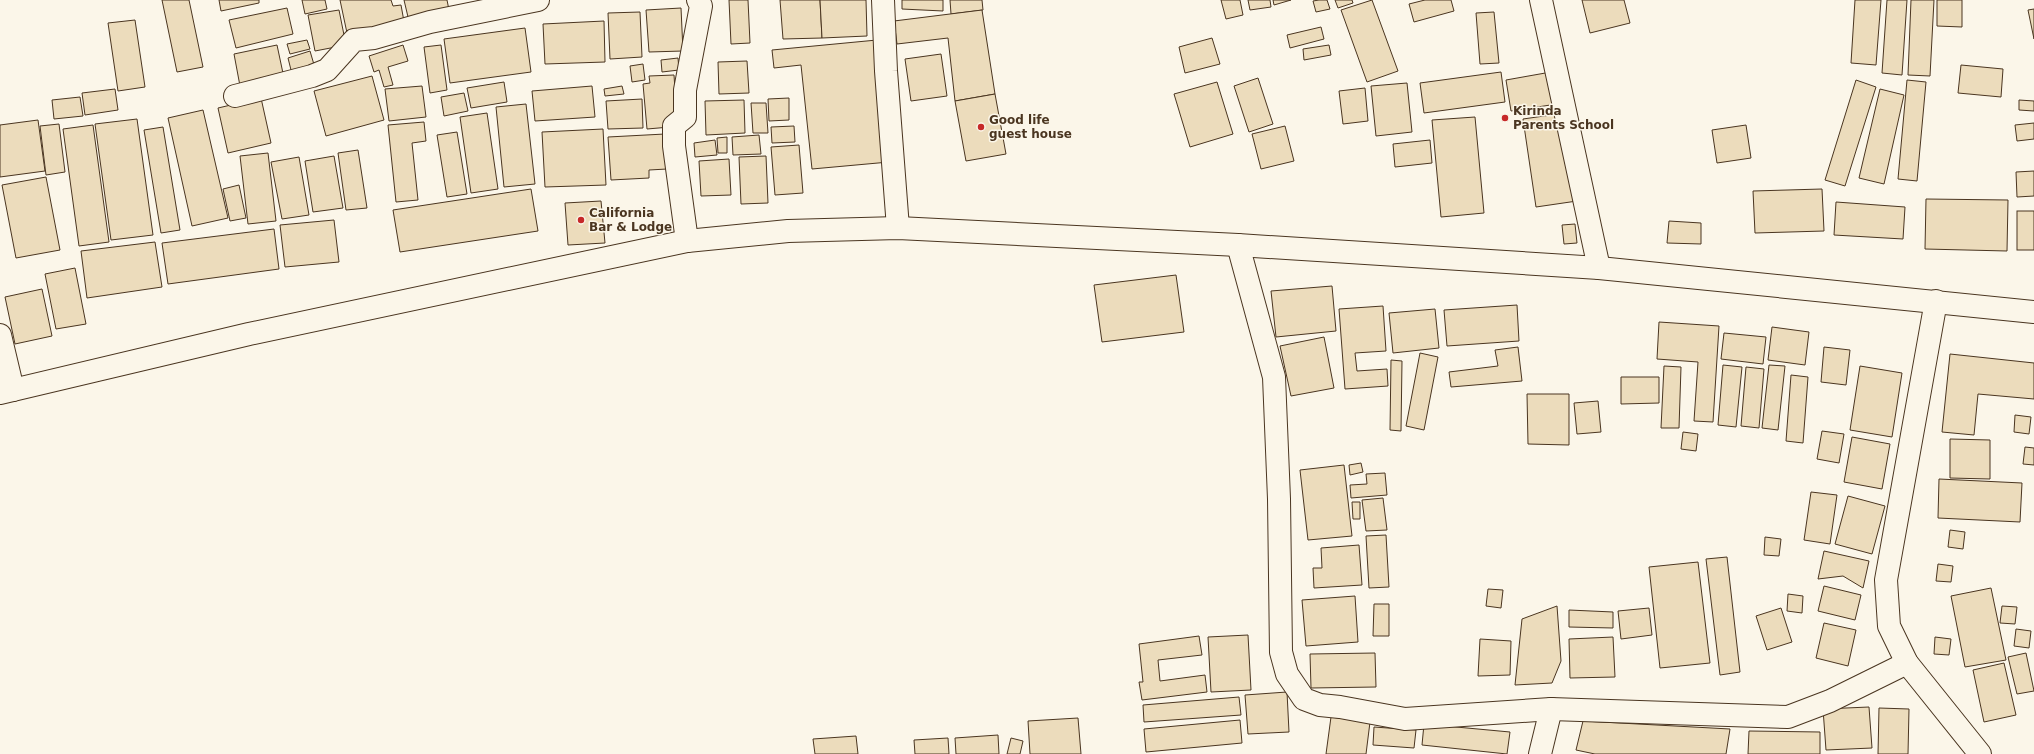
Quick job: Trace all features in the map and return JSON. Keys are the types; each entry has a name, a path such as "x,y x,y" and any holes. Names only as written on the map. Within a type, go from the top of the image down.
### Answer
{"street":[{"path":"235,96 312,76 327,70 354,40 374,38 430,22 476,6 538,0"},
{"path":"687,241 674,146 674,126 686,117 685,90 702,6 698,0"},
{"path":"883,0 886,71 898,228"},
{"path":"1541,0 1599,268"},
{"path":"0,335 6,392 249,334 687,241 788,232 898,228 1238,245 1599,268 2034,312"},
{"path":"1238,245 1274,377 1279,499 1281,652 1287,674 1304,699 1320,705 1340,707 1405,719 1551,709 1788,717 1830,701 1907,663"},
{"path":"1936,301 1886,580 1889,626 1907,663 1980,754"},
{"path":"1540,754 1551,709"}],"building":[{"path":"162,0 189,0 203,67 177,72"},
{"path":"219,0 259,0 259,3 221,11"},
{"path":"302,0 325,0 327,9 305,14"},
{"path":"340,0 391,0 393,6 401,5 405,27 347,33"},
{"path":"404,0 447,0 449,10 408,17"},
{"path":"729,0 748,0 750,43 731,44"},
{"path":"780,0 820,0 822,38 783,39"},
{"path":"820,0 866,0 867,36 822,38"},
{"path":"902,0 943,0 943,11 902,9"},
{"path":"950,0 982,0 983,10 951,14"},
{"path":"1221,0 1240,0 1243,15 1226,19"},
{"path":"1248,0 1270,0 1271,7 1250,10"},
{"path":"1273,0 1291,0 1274,5"},
{"path":"1327,0 1330,9 1316,12 1313,1"},
{"path":"1335,0 1352,0 1353,3 1338,8"},
{"path":"1372,0 1398,71 1367,82 1341,10"},
{"path":"1425,0 1451,0 1454,11 1414,22 1409,4"},
{"path":"1582,0 1624,0 1630,23 1590,33"},
{"path":"1855,0 1881,0 1876,65 1851,63"},
{"path":"1887,0 1907,0 1902,75 1882,73"},
{"path":"1911,0 1934,0 1930,76 1908,75"},
{"path":"1937,0 1962,0 1962,27 1937,26"},
{"path":"287,8 293,34 236,48 229,20"},
{"path":"681,8 683,51 649,52 646,10"},
{"path":"2034,9 2034,39 2028,10"},
{"path":"339,10 346,45 315,51 308,15"},
{"path":"982,10 995,94 955,101 948,38 897,44 894,21"},
{"path":"640,12 642,57 610,59 608,13"},
{"path":"1494,12 1499,63 1480,64 1476,13"},
{"path":"135,20 145,87 118,91 108,23"},
{"path":"604,21 605,62 545,64 543,24"},
{"path":"1321,27 1324,39 1290,48 1287,35"},
{"path":"525,28 531,72 450,83 444,39"},
{"path":"1212,38 1220,64 1185,73 1179,47"},
{"path":"307,40 310,49 290,54 287,44"},
{"path":"877,40 889,162 812,169 801,65 774,68 772,50"},
{"path":"277,45 284,78 240,86 234,54"},
{"path":"403,45 408,61 388,67 393,85 384,87 379,70 374,72 369,56"},
{"path":"441,45 447,90 430,93 424,47"},
{"path":"1329,45 1331,55 1304,60 1303,49"},
{"path":"310,51 315,68 292,74 288,58"},
{"path":"941,54 947,96 911,101 905,59"},
{"path":"678,58 679,70 662,72 661,60"},
{"path":"747,61 749,93 719,94 718,62"},
{"path":"643,64 645,80 632,82 630,66"},
{"path":"1961,65 2003,69 2001,97 1958,93"},
{"path":"1501,72 1505,102 1424,113 1420,83"},
{"path":"1551,72 1557,104 1511,111 1506,80"},
{"path":"674,75 677,119 670,127 647,129 643,84 650,83 649,76"},
{"path":"372,76 384,120 326,136 314,91"},
{"path":"1258,78 1273,124 1249,132 1234,86"},
{"path":"1856,80 1876,87 1845,186 1825,180"},
{"path":"1907,80 1926,82 1917,181 1898,179"},
{"path":"504,82 507,102 471,108 467,88"},
{"path":"1217,82 1233,134 1190,147 1174,94"},
{"path":"1407,83 1412,132 1376,136 1371,86"},
{"path":"422,86 426,117 389,121 385,89"},
{"path":"592,86 595,117 535,121 532,91"},
{"path":"622,86 624,94 605,96 604,89"},
{"path":"1365,88 1368,121 1343,124 1339,91"},
{"path":"115,89 118,110 85,115 82,93"},
{"path":"1880,89 1904,95 1884,184 1859,178"},
{"path":"464,93 468,111 444,116 441,97"},
{"name":"Good life guest house","path":"995,94 1006,154 966,161 955,101"},
{"path":"80,97 83,116 54,119 52,100"},
{"path":"261,98 271,143 228,153 218,108"},
{"path":"789,98 789,120 769,121 768,99"},
{"path":"642,99 643,128 608,129 606,101"},
{"path":"744,100 745,133 706,135 705,101"},
{"path":"2019,100 2034,101 2034,111 2019,110"},
{"path":"751,103 766,103 768,133 753,133"},
{"path":"526,104 535,184 504,187 496,107"},
{"path":"203,110 228,218 192,226 168,118"},
{"path":"487,113 498,189 471,193 460,117"},
{"path":"1565,113 1577,201 1536,207 1523,119"},
{"path":"1475,117 1484,213 1441,217 1432,120"},
{"path":"137,119 153,235 111,240 95,124"},
{"path":"38,120 45,171 0,177 0,125"},
{"path":"424,122 426,141 412,143 418,200 396,202 388,125"},
{"path":"2034,123 2034,139 2017,141 2015,125"},
{"path":"59,124 65,172 46,175 40,126"},
{"path":"93,125 109,242 79,246 63,129"},
{"path":"1746,125 1751,158 1717,163 1712,130"},
{"path":"794,126 795,142 772,143 771,127"},
{"path":"1285,126 1294,161 1261,169 1252,134"},
{"path":"163,127 180,230 161,233 144,130"},
{"path":"603,129 606,185 545,187 542,132"},
{"path":"457,132 467,194 447,197 437,135"},
{"path":"665,134 667,169 649,170 649,178 611,180 608,137"},
{"path":"759,135 761,154 733,155 732,137"},
{"path":"727,137 727,153 718,153 717,138"},
{"path":"715,140 717,155 695,157 694,143"},
{"path":"1430,140 1432,163 1395,167 1393,144"},
{"path":"799,145 803,193 775,195 771,147"},
{"path":"358,150 367,208 346,210 338,153"},
{"path":"268,153 276,221 248,224 240,156"},
{"path":"334,156 343,208 313,212 305,161"},
{"path":"766,156 768,203 741,204 739,157"},
{"path":"299,157 309,215 282,219 271,162"},
{"path":"729,159 731,195 701,196 699,161"},
{"path":"2034,171 2034,196 2017,197 2016,172"},
{"path":"46,177 60,250 16,258 2,185"},
{"path":"239,185 246,218 230,221 223,189"},
{"path":"531,189 538,231 400,252 393,210"},
{"path":"1822,189 1824,231 1755,233 1753,191"},
{"path":"1926,199 2008,200 2007,251 1925,249"},
{"path":"601,201 605,243 568,245 565,203"},
{"path":"1836,202 1905,207 1903,239 1834,235"},
{"path":"2017,211 2034,211 2034,250 2017,250"},
{"path":"334,220 339,262 285,267 280,225"},
{"path":"1669,221 1701,223 1701,244 1667,243"},
{"path":"1575,224 1577,243 1564,244 1562,225"},
{"path":"274,229 279,269 168,284 162,243"},
{"path":"155,242 162,287 87,298 81,251"},
{"path":"75,268 86,324 56,329 45,274"},
{"path":"1176,275 1184,332 1102,342 1094,285"},
{"path":"1332,286 1336,331 1276,337 1271,291"},
{"path":"42,289 52,336 15,344 5,297"},
{"path":"1517,305 1519,341 1447,346 1444,310"},
{"path":"1383,306 1386,351 1355,353 1357,371 1387,369 1388,386 1345,389 1339,309"},
{"path":"1435,309 1439,348 1393,353 1389,313"},
{"path":"1659,322 1719,326 1713,422 1694,421 1698,362 1657,359"},
{"path":"1772,327 1809,332 1805,365 1768,360"},
{"path":"1724,333 1766,337 1763,364 1721,359"},
{"path":"1324,337 1334,388 1291,396 1280,346"},
{"path":"1518,347 1522,381 1451,387 1449,372 1498,366 1495,350"},
{"path":"1824,347 1850,350 1846,385 1821,382"},
{"path":"1420,353 1438,357 1424,430 1406,426"},
{"path":"1950,354 2034,363 2034,399 1978,394 1974,435 1942,432"},
{"path":"1391,360 1402,361 1401,431 1390,430"},
{"path":"1723,365 1742,367 1736,427 1718,425"},
{"path":"1769,365 1785,366 1778,430 1762,428"},
{"path":"1664,366 1681,367 1679,428 1661,428"},
{"path":"1860,366 1902,373 1892,437 1850,430"},
{"path":"1746,367 1764,369 1759,428 1741,426"},
{"path":"1791,375 1808,377 1803,443 1786,441"},
{"path":"1621,377 1659,377 1659,403 1621,404"},
{"path":"1527,394 1569,394 1569,445 1528,444"},
{"path":"1598,401 1601,432 1577,434 1574,403"},
{"path":"2015,415 2031,417 2029,434 2014,432"},
{"path":"1822,431 1844,434 1839,463 1817,459"},
{"path":"1683,432 1698,434 1696,451 1681,449"},
{"path":"1852,437 1890,444 1882,489 1844,482"},
{"path":"1950,439 1990,440 1990,479 1950,478"},
{"path":"2025,447 2034,448 2034,465 2023,464"},
{"path":"1361,463 1363,472 1350,475 1349,465"},
{"path":"1344,465 1352,536 1308,540 1300,470"},
{"path":"1385,473 1387,495 1351,498 1350,485 1367,484 1366,474"},
{"path":"1939,479 2022,483 2020,522 1938,518"},
{"path":"1811,492 1837,495 1830,544 1804,540"},
{"path":"1848,496 1885,506 1872,554 1835,544"},
{"path":"1383,498 1387,530 1366,531 1362,500"},
{"path":"1352,502 1360,502 1360,519 1353,519"},
{"path":"1950,530 1965,532 1963,549 1948,547"},
{"path":"1386,535 1389,587 1369,588 1366,536"},
{"path":"1765,537 1781,539 1779,556 1764,555"},
{"path":"1359,545 1362,585 1314,588 1313,568 1322,568 1321,548"},
{"path":"1824,551 1869,561 1863,588 1843,576 1818,579"},
{"path":"1727,557 1740,672 1720,675 1706,559"},
{"path":"1698,562 1710,663 1660,668 1649,567"},
{"path":"1938,564 1953,566 1951,582 1936,581"},
{"path":"1824,586 1861,595 1855,620 1818,611"},
{"path":"1991,588 2006,660 1965,667 1951,596"},
{"path":"1488,589 1503,590 1501,608 1486,606"},
{"path":"1788,594 1803,596 1802,613 1787,611"},
{"path":"1355,596 1358,642 1306,646 1302,600"},
{"path":"1374,604 1389,604 1389,636 1373,636"},
{"path":"1557,606 1561,661 1552,683 1515,685 1522,619"},
{"path":"2002,606 2017,607 2015,624 2000,623"},
{"path":"1649,608 1652,635 1621,639 1618,611"},
{"path":"1781,608 1792,642 1767,650 1756,616"},
{"path":"1569,610 1613,612 1613,628 1569,627"},
{"path":"1824,623 1856,630 1848,666 1816,658"},
{"path":"2016,629 2031,631 2029,648 2014,646"},
{"path":"1248,635 1251,690 1211,692 1208,637"},
{"path":"1199,636 1202,655 1158,660 1160,681 1205,675 1207,692 1142,700 1139,682 1143,682 1139,644"},
{"path":"1613,637 1615,677 1570,678 1569,639"},
{"path":"1935,637 1951,639 1949,655 1934,654"},
{"path":"1480,639 1511,641 1510,675 1478,676"},
{"path":"1375,653 1376,687 1311,688 1310,654"},
{"path":"2026,653 2034,691 2017,694 2008,657"},
{"path":"2004,663 2016,715 1984,722 1973,670"},
{"path":"1287,692 1289,732 1248,734 1245,695"},
{"path":"1239,697 1241,715 1144,722 1143,705"},
{"path":"1869,707 1872,748 1826,750 1823,709"},
{"path":"1879,708 1909,709 1908,754 1878,754"},
{"path":"1331,717 1370,722 1366,754 1326,754"},
{"path":"1078,718 1081,754 1030,754 1028,721"},
{"path":"1240,720 1242,743 1146,752 1144,729"},
{"path":"1583,721 1730,729 1726,754 1595,754 1576,750"},
{"path":"1424,724 1510,732 1507,754 1422,745"},
{"path":"1374,727 1416,730 1414,748 1373,745"},
{"path":"1749,731 1820,732 1820,754 1748,754"},
{"path":"998,735 999,754 956,754 955,738"},
{"path":"856,736 858,754 815,754 813,739"},
{"path":"948,738 949,754 915,754 914,740"},
{"path":"1011,738 1023,741 1020,754 1007,754"}],"place":[{"name":"Kirinda Parents School","path":"1505,118"},
{"name":"Good life guest house","path":"981,127"},
{"name":"California Bar & Lodge","path":"581,220"}]}
